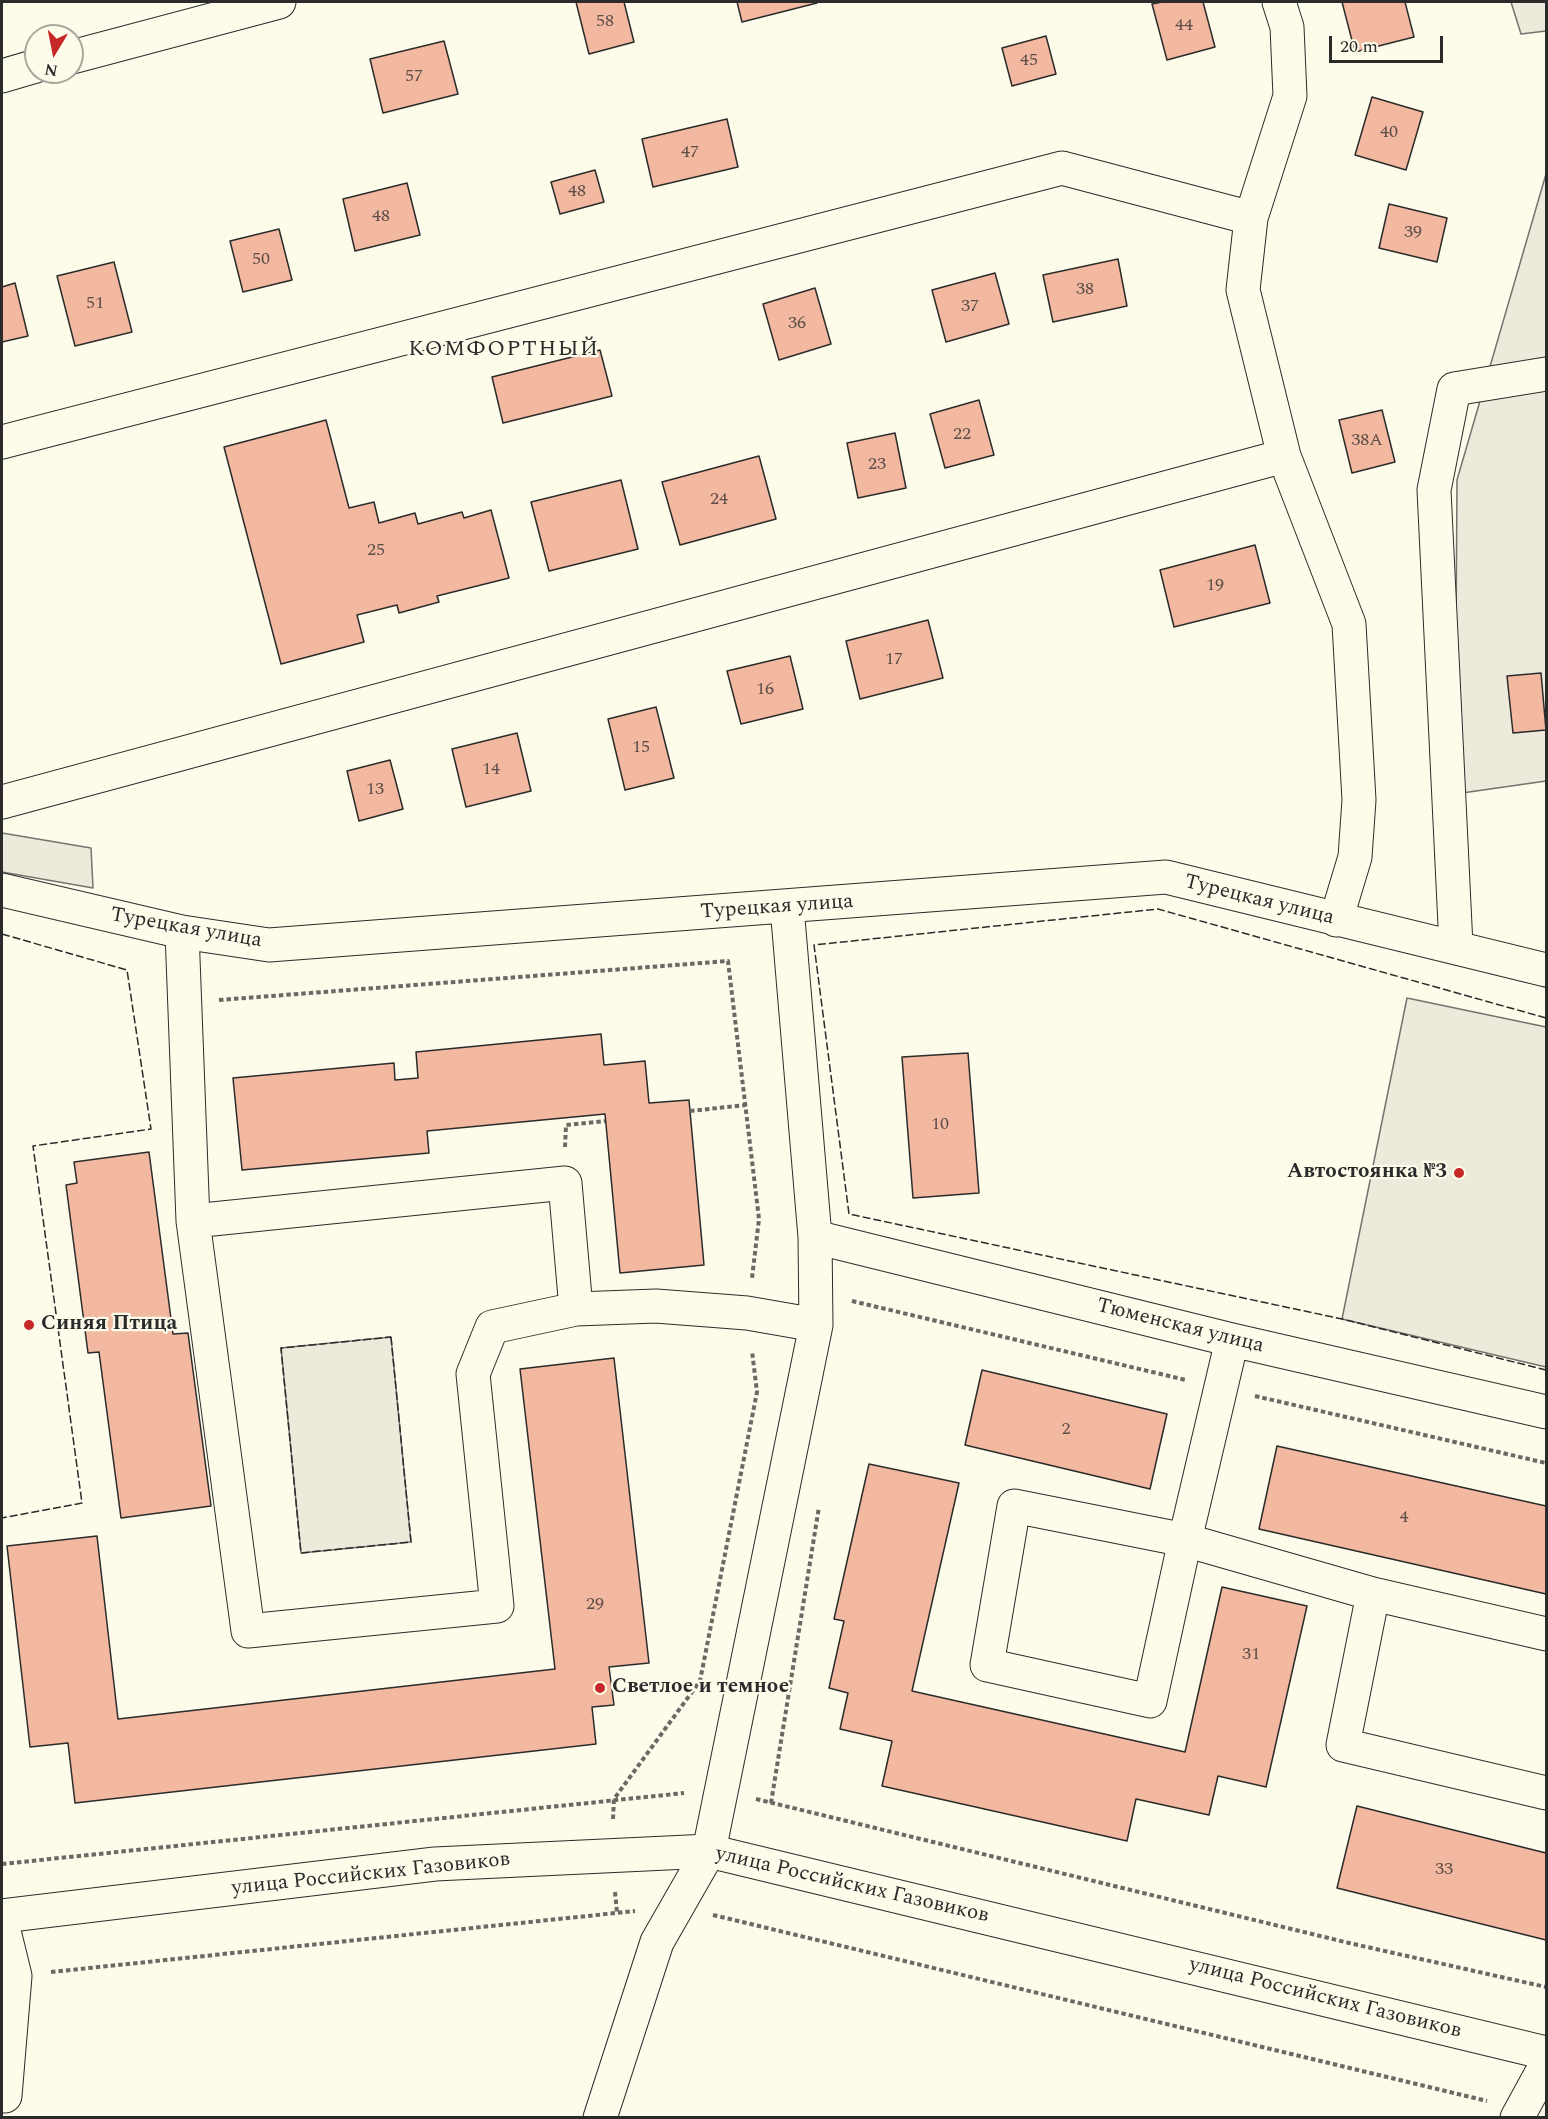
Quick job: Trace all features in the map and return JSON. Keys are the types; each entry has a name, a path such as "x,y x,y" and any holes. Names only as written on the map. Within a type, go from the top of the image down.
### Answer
{"street":[{"path":"84,54 279,2"},
{"path":"1279,2 1287,27 1290,96 1251,218 1243,290 1284,456 1349,624 1359,800 1355,858 1336,920"},
{"path":"2,76 24,70"},
{"path":"2,442 1062,168 1251,218"},
{"path":"1456,946 1434,490 1454,389 1546,374"},
{"path":"2,802 1284,456"},
{"name":"Турецкая улица","path":"2,890 182,932 269,945 1166,877 1336,920 1456,946 1546,970"},
{"path":"600,2118 657,1942 709,1851 816,1325 815,1237 787,907"},
{"path":"182,932 192,1221 248,1631 497,1606 473,1374 492,1327 576,1309 656,1306 747,1313 816,1325"},
{"path":"192,1221 565,1183 576,1309"},
{"name":"Тюменская улица","path":"815,1237 1232,1340 1546,1412"},
{"path":"1232,1340 1185,1540 1150,1701 987,1665 1014,1506 1185,1540 1373,1594 1546,1634"},
{"path":"1373,1594 1343,1745 1546,1792"},
{"name":"улица Российских Газовиков","path":"2,1916 435,1864 709,1851 1546,2053"},
{"path":"2,1923 15,1976 7,2103"},
{"path":"1519,2114 1546,2065"}],"path":[{"path":"690,1112 746,1105"},
{"path":"565,1183 566,1125 605,1121"},
{"path":"850,1313 852,1301 1221,1389 1546,1463"},
{"path":"771,1803 820,1499"},
{"path":"15,1976 677,1906 1519,2114"}],"shaded area":[{"path":"1511,2 1546,2 1546,31 1521,34"},
{"path":"1546,174 1546,781 1455,794 1457,480"},
{"path":"2,833 91,848 93,888 2,872"},
{"name":"Автостоянка №3","path":"1407,998 1546,1027 1546,1367 1342,1319"},
{"path":"391,1337 411,1542 301,1553 281,1348"}],"building":[{"path":"576,2 624,2 634,42 589,54"},
{"path":"737,2 816,2 817,3 742,22"},
{"path":"1203,2 1215,47 1167,60 1152,4"},
{"path":"1342,2 1405,2 1414,37 1355,52"},
{"path":"1046,36 1056,74 1012,86 1002,48"},
{"path":"444,41 458,94 383,113 370,59"},
{"path":"1372,97 1423,112 1406,170 1355,155"},
{"path":"727,119 738,167 653,187 642,139"},
{"path":"595,170 604,202 560,214 551,182"},
{"path":"407,183 420,235 355,251 343,199"},
{"path":"1389,204 1447,218 1437,262 1379,248"},
{"path":"279,229 292,280 243,292 230,241"},
{"path":"1118,259 1127,306 1053,322 1043,275"},
{"path":"114,262 132,332 75,346 57,276"},
{"path":"995,273 1009,324 946,342 932,290"},
{"path":"15,283 28,336 2,342 2,287"},
{"path":"815,288 831,344 779,360 763,304"},
{"path":"600,350 612,396 503,423 492,377"},
{"path":"979,400 994,455 945,468 930,414"},
{"path":"1382,410 1395,462 1352,473 1339,420"},
{"path":"326,420 349,508 374,502 379,523 415,513 418,524 462,512 464,518 491,510 509,578 437,596 439,602 399,613 397,605 357,615 364,642 281,664 224,447"},
{"path":"895,433 906,488 858,498 847,443"},
{"path":"759,456 776,519 680,545 662,482"},
{"path":"621,480 638,549 549,571 531,502"},
{"path":"1255,545 1270,603 1174,627 1160,570"},
{"path":"928,620 943,678 860,699 846,641"},
{"path":"790,656 803,709 741,724 727,671"},
{"path":"1541,673 1546,730 1513,733 1507,676"},
{"path":"656,707 674,778 625,790 608,719"},
{"path":"517,733 531,791 466,807 452,749"},
{"path":"390,760 403,809 359,821 347,771"},
{"path":"601,1034 604,1065 645,1061 649,1103 689,1100 704,1265 620,1273 605,1114 427,1131 429,1153 242,1170 233,1078 394,1063 395,1080 418,1078 416,1052"},
{"path":"968,1053 979,1193 913,1198 902,1057"},
{"path":"149,1152 173,1334 188,1333 211,1506 121,1518 99,1352 88,1353 66,1185 77,1183 74,1162"},
{"path":"614,1358 649,1663 609,1667 614,1705 592,1707 596,1744 75,1803 68,1743 30,1747 7,1546 97,1536 118,1719 555,1669 520,1369"},
{"path":"982,1370 1167,1414 1150,1489 965,1445"},
{"path":"1277,1446 1546,1506 1546,1594 1259,1529"},
{"path":"869,1464 959,1483 912,1691 1185,1752 1222,1587 1307,1606 1266,1787 1218,1776 1209,1815 1136,1799 1127,1841 882,1786 892,1741 840,1729 848,1693 829,1688 844,1621 834,1619"},
{"path":"1357,1806 1546,1853 1546,1940 1337,1888"}],"fence":[{"path":"1546,1018 1158,909 814,945 849,1214 1342,1319 1546,1370"},
{"path":"2,934 127,970 151,1129 33,1146 82,1503 2,1518"},
{"path":"391,1337 411,1542 301,1553 281,1348 391,1337"}],"place":[{"name":"Автостоянка №3","path":"1459,1173"},
{"name":"Синяя Птица","path":"29,1325"},
{"name":"Светлое и темное","path":"600,1688"}],"district":[{"name":"КОМФОРТНЫЙ","path":"504,351"}]}
